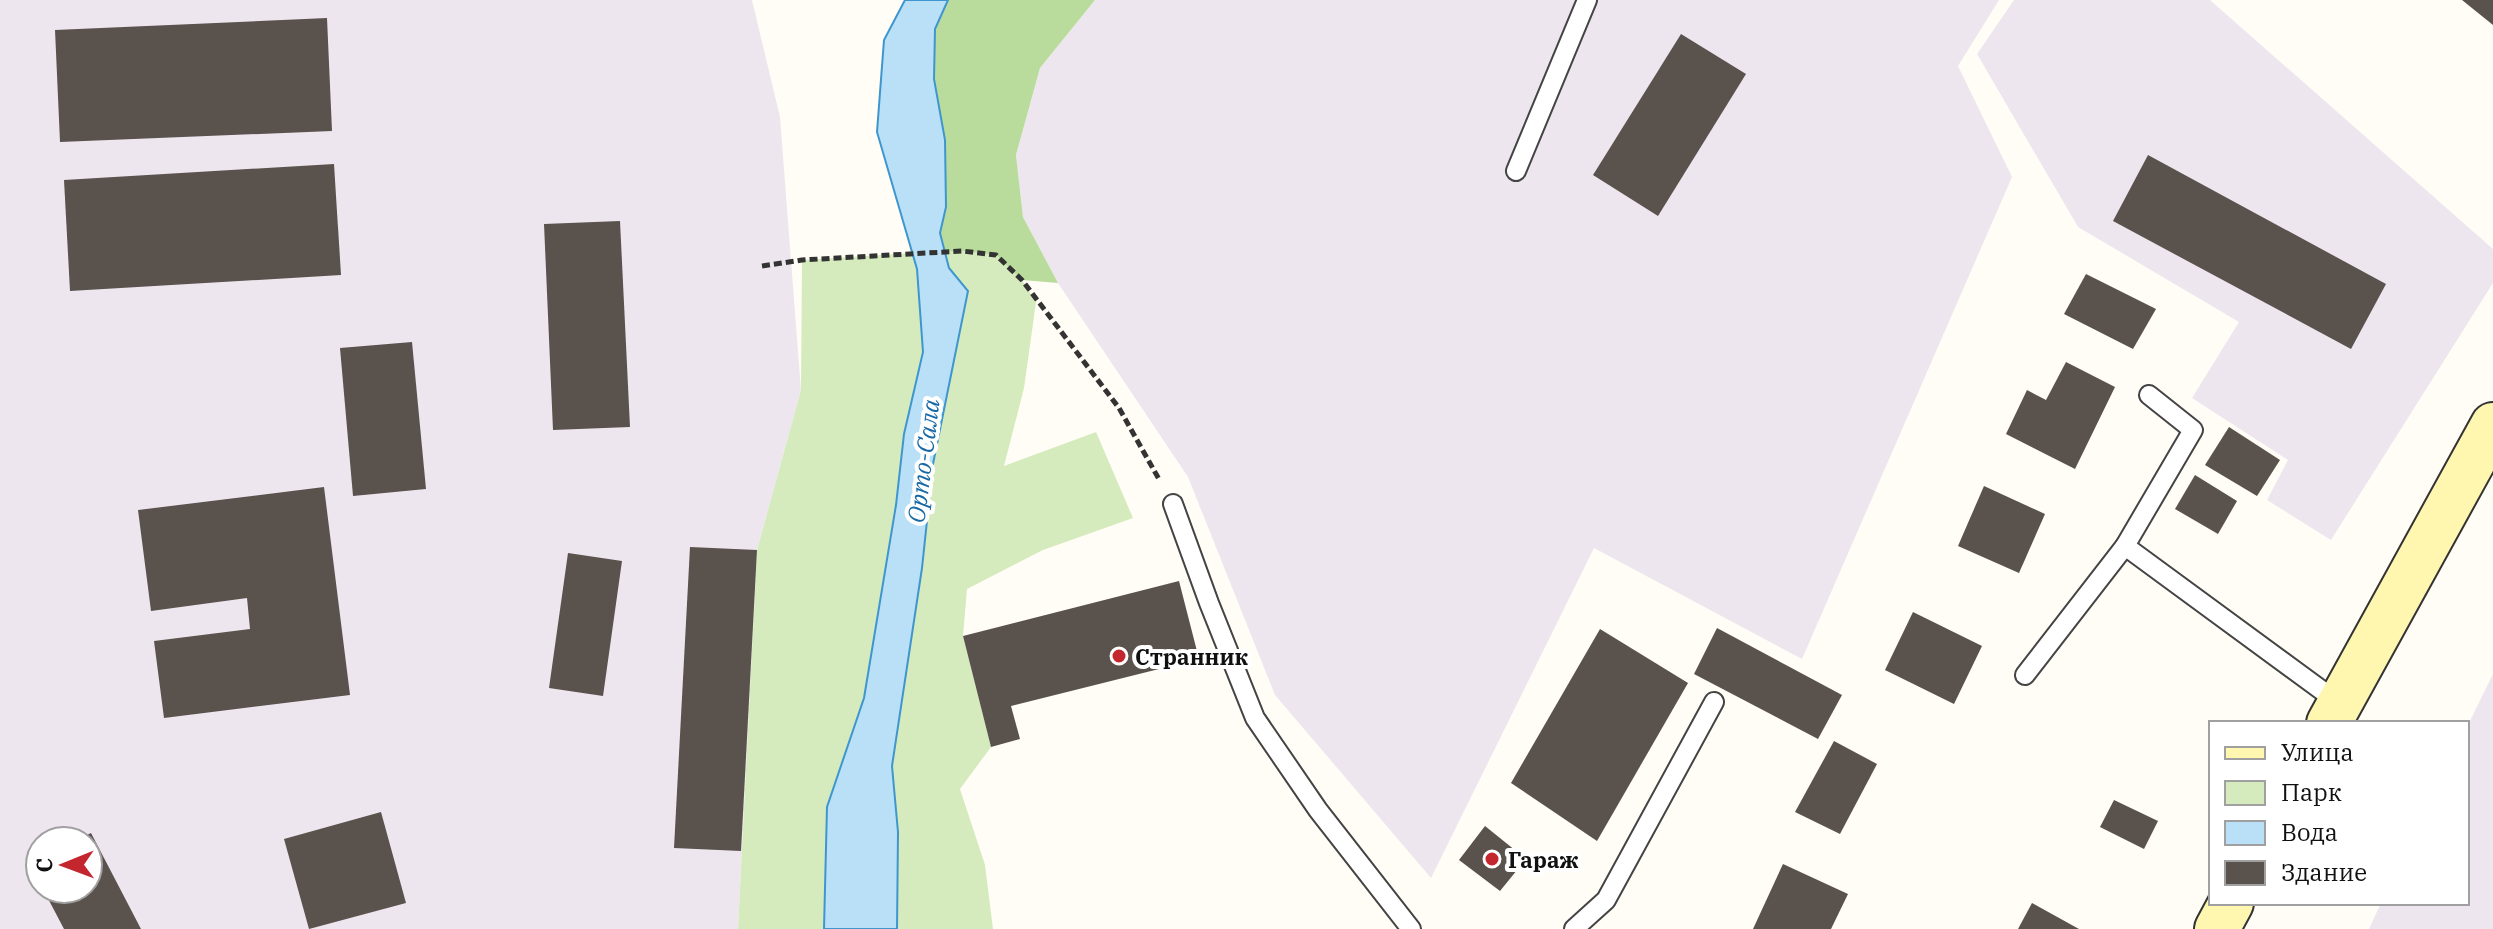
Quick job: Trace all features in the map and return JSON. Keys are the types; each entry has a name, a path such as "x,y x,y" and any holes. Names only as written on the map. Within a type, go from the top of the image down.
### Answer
{"street":[{"path":"2334,713 2493,425"},
{"path":"2217,929 2230,905"}],"lane":[{"path":"1516,171 1587,0"},
{"path":"2025,675 2125,546 2193,430 2149,395"},
{"path":"1173,504 1255,718 1318,810 1411,929"},
{"path":"2125,546 2334,713"},
{"path":"1574,929 1606,900 1714,702"}],"path":[{"path":"762,266 802,260 962,251 996,255 1022,280 1119,408 1173,504"}],"shaded area":[{"path":"0,0 752,0 780,117 801,390 757,550 738,929 0,929"},
{"path":"1095,0 1999,0 1958,66 2012,177 1802,659 1594,548 1431,878 1275,695 1188,477 1058,283 1023,217 1016,155 1040,68"},
{"path":"2014,0 2210,0 2493,249 2493,283 2331,540 2267,500 2288,460 2192,398 2239,322 2078,227 1977,54"},
{"path":"2493,674 2493,929 2369,929 2380,905 2469,905 2469,723"}],"green space":[{"path":"948,0 1095,0 1040,68 1016,155 1023,217 1058,283 1022,280 996,255 945,252 940,233 946,207 945,140 934,79 935,29"},
{"path":"945,252 996,255 1022,280 1036,302 1024,388 1004,466 1096,432 1133,518 1043,550 967,589 963,636 991,747 960,789 985,865 993,929 897,929 898,832 892,766 922,568 933,464 968,291 949,268"},
{"path":"912,253 917,269 923,351 904,434 896,505 864,698 827,807 824,929 738,929 757,550 801,390 802,260"}],"water":[{"name":"Орто-Сала","path":"905,0 948,0 935,29 934,79 945,140 946,207 940,233 949,268 968,291 933,464 922,568 892,766 898,832 897,929 824,929 827,807 864,698 896,505 904,434 923,352 917,269 877,132 884,40"}],"building":[{"path":"2462,0 2493,0 2493,25"},
{"path":"327,18 332,131 60,142 55,30"},
{"path":"1681,34 1746,74 1658,216 1593,175"},
{"path":"2148,155 2386,284 2351,349 2113,221"},
{"path":"334,164 341,275 70,291 64,180"},
{"path":"620,221 630,427 553,430 544,224"},
{"path":"2086,274 2156,309 2133,349 2064,314"},
{"path":"412,342 426,489 353,496 340,348"},
{"path":"2066,362 2115,387 2075,469 2006,434 2027,390 2046,400"},
{"path":"2229,427 2280,460 2257,496 2205,465"},
{"path":"2195,475 2237,501 2218,534 2175,509"},
{"path":"1984,486 2045,514 2019,573 1958,546"},
{"path":"324,487 350,695 164,718 154,641 250,629 247,598 151,611 138,510"},
{"path":"690,547 757,550 741,851 674,848"},
{"path":"568,553 622,561 603,696 549,688"},
{"path":"1179,581 1199,659 1011,706 1020,739 991,747 963,636"},
{"path":"1913,612 1982,646 1954,704 1885,670"},
{"path":"1717,628 1842,695 1818,739 1694,674"},
{"path":"1600,629 1688,683 1597,841 1511,783"},
{"path":"1834,741 1877,764 1840,834 1795,812"},
{"path":"2114,800 2158,821 2144,849 2100,827"},
{"path":"381,812 406,903 309,929 284,839"},
{"name":"Гараж","path":"1485,826 1526,859 1500,891 1459,860"},
{"path":"104,858 141,929 64,929 51,905 104,905"},
{"path":"1783,864 1848,894 1831,929 1753,929"},
{"path":"2032,903 2079,929 2018,929"}],"place":[{"name":"Странник","path":"1119,656"},
{"name":"Гараж","path":"1492,859"}]}
